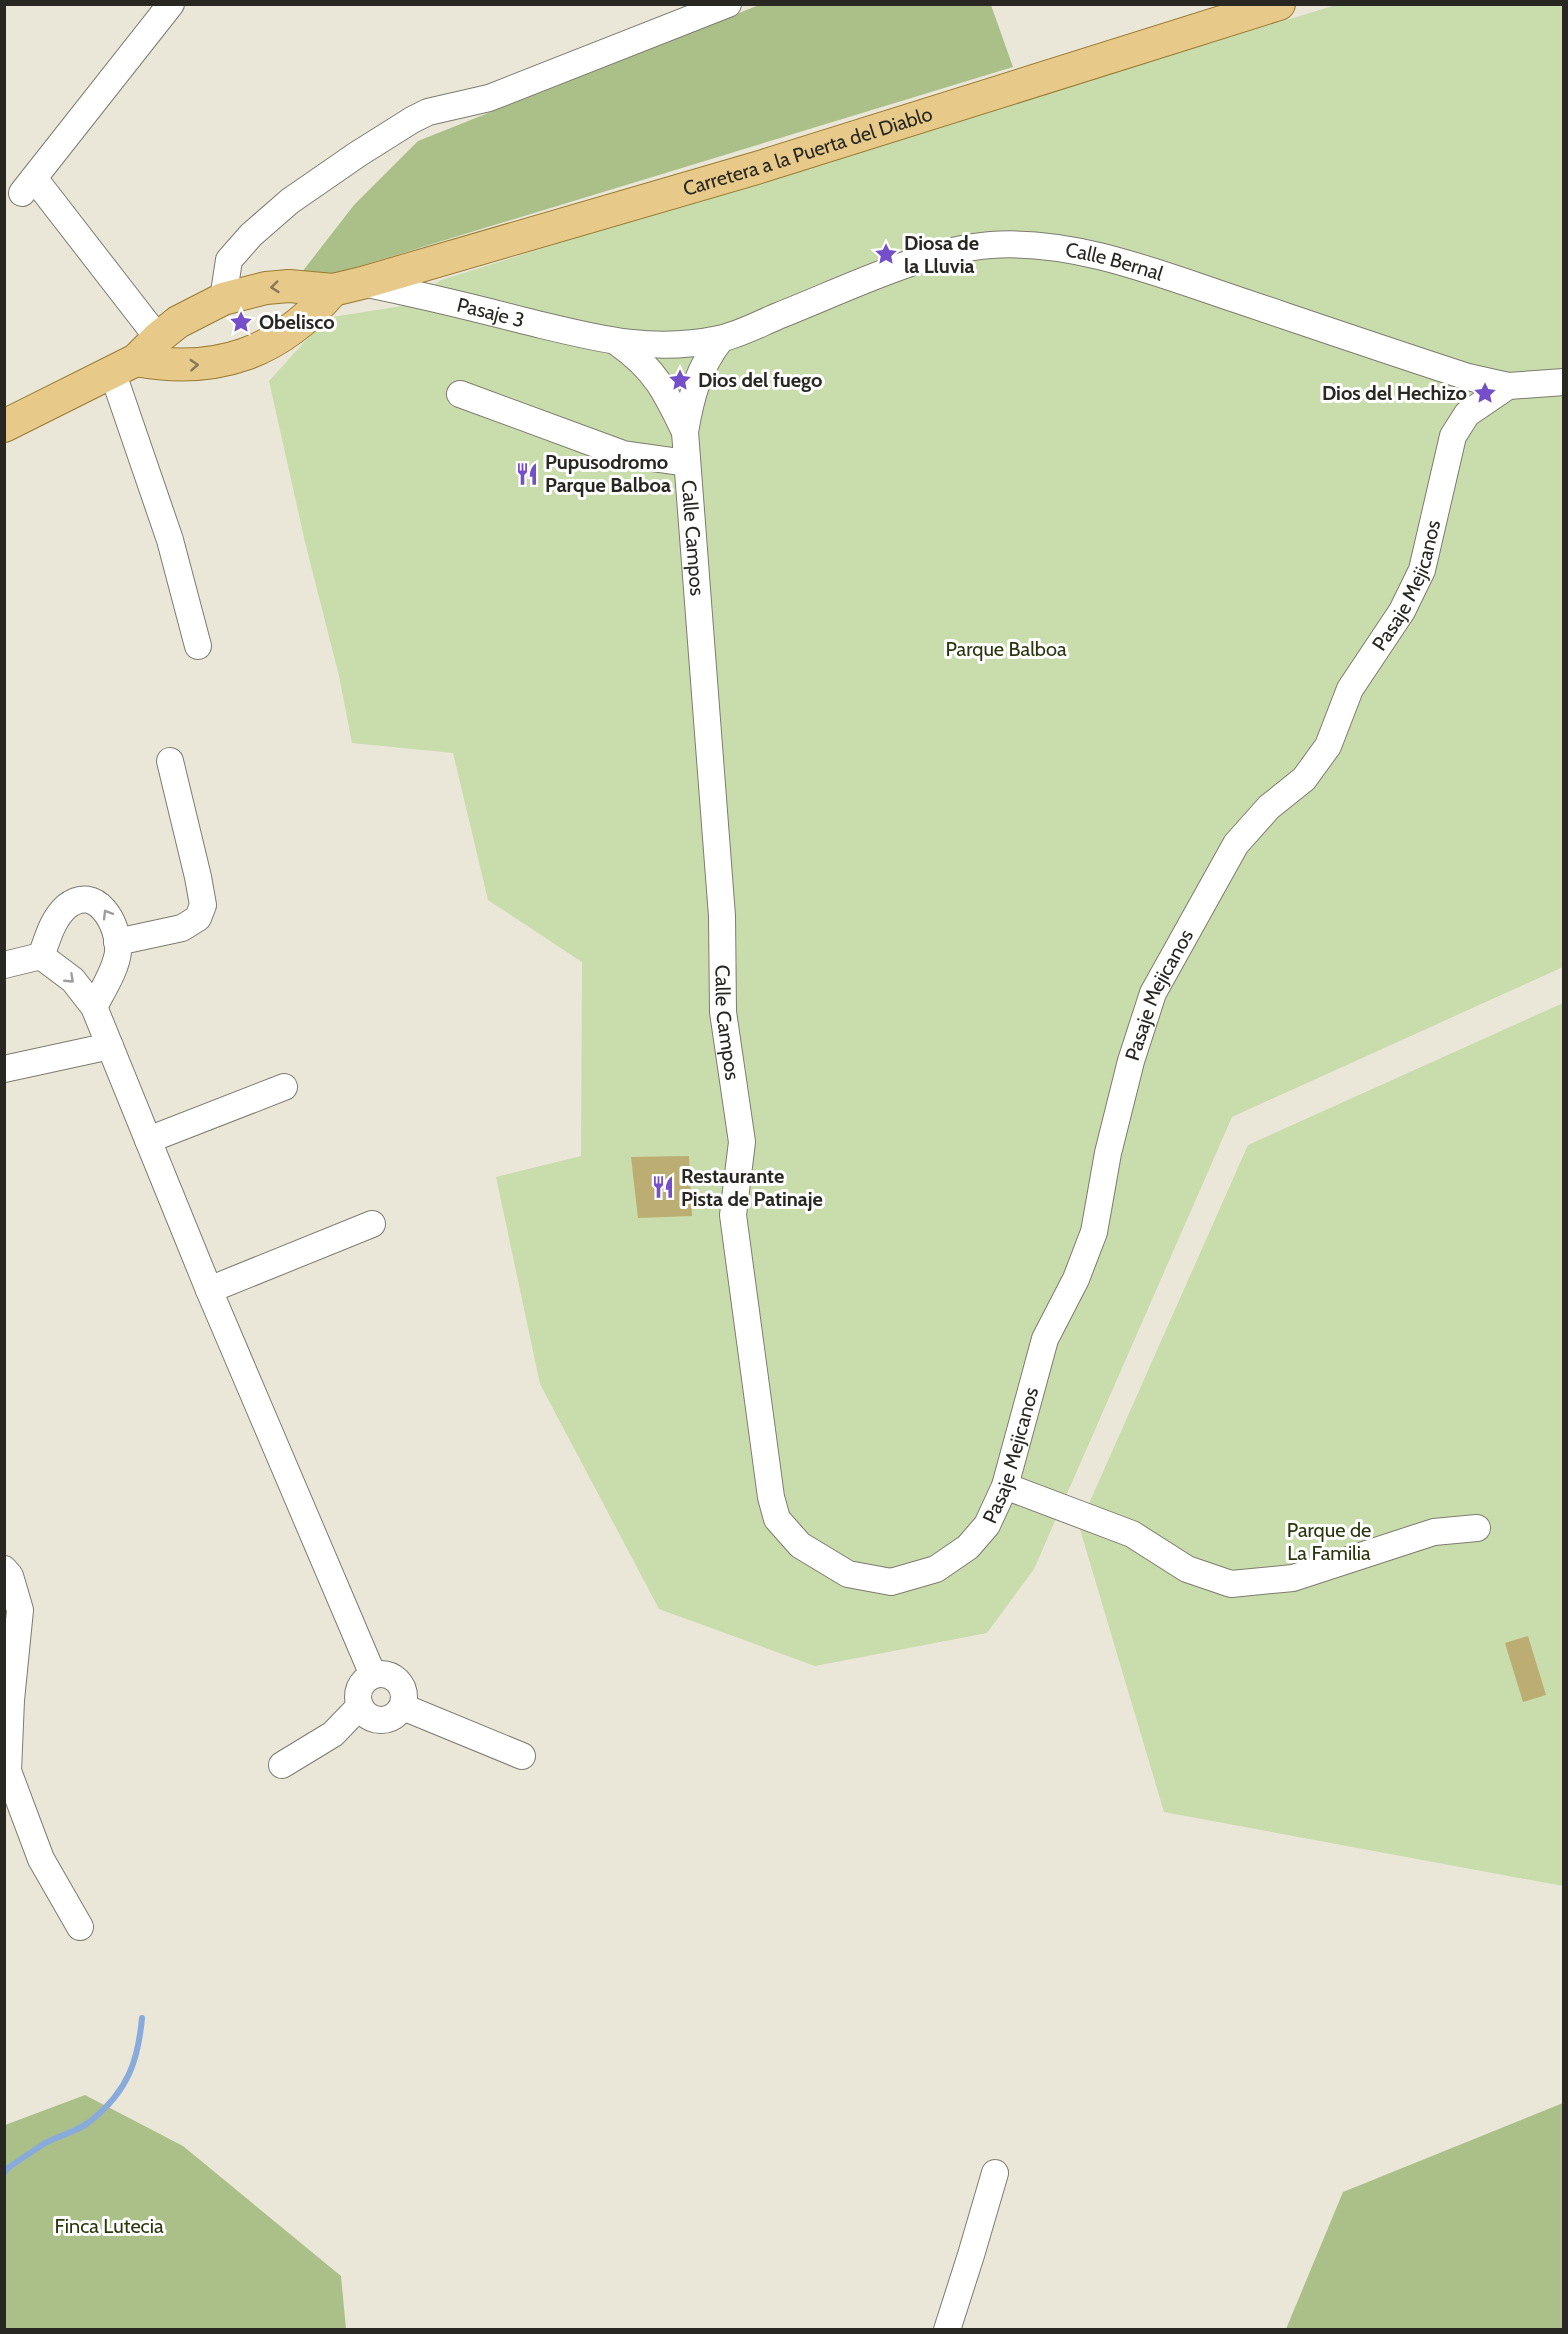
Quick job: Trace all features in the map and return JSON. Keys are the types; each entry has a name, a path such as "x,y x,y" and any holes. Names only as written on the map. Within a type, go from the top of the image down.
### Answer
{"main road":[{"name":"Carretera a la Puerta del Diablo","path":"4,426 124,366 178,322 223,299 244,292 288,286 348,287 762,166 1279,4"},
{"path":"124,366 185,366 233,359 278,339 299,326 348,287"}],"street":[{"path":"158,338 28,185 171,4"},
{"path":"223,299 230,260 251,235 290,201 412,120 428,112 489,98 728,4"},
{"name":"Calle Bernal","path":"618,343 655,345 720,339 914,262 954,251 991,245 1026,246 1056,248 1161,274 1468,377 1508,386"},
{"name":"Pasaje 3","path":"348,287 423,295 618,343"},
{"path":"685,432 690,402 706,358 720,339"},
{"path":"618,343 640,359 655,376 685,432"},
{"path":"124,366 198,646"},
{"path":"1508,386 1563,382"},
{"name":"Pasaje Mejicanos","path":"848,1574 891,1582 936,1569 968,1547 987,1525 1005,1486 1045,1339 1076,1279 1094,1232 1108,1153 1131,1061 1153,993 1236,844 1269,807 1304,779 1328,746 1350,689 1402,611 1422,570 1453,436 1467,414 1508,386"},
{"path":"460,394 623,454 687,464"},
{"name":"Calle Campos","path":"685,432 722,916 723,1012 742,1142 733,1215 771,1497 777,1520 800,1545 848,1574"},
{"path":"117,942 182,928 198,918 202,905 198,876 170,761"},
{"path":"41,956 54,921 68,905 85,899 100,904 107,912 117,942 118,953 94,1007"},
{"path":"4,964 41,956 73,980 94,1007 209,1290 373,1675"},
{"path":"4,1069 110,1046"},
{"path":"148,1140 284,1087"},
{"path":"209,1290 372,1224"},
{"path":"1005,1486 1132,1534 1187,1569 1232,1584 1293,1578 1434,1532 1477,1528"},
{"path":"4,1569 10,1576 20,1610 11,1700 8,1772 41,1859 80,1927"},
{"path":"384,1674 394,1677 402,1685 405,1696 403,1707 396,1715 386,1720 375,1720 360,1706 358,1696 360,1688 365,1680 373,1675 384,1674"},
{"path":"282,1764 333,1734 360,1706"},
{"path":"403,1707 522,1756"},
{"path":"947,2330 995,2173"}],"green space":[{"path":"759,5 991,5 1013,67 334,274 302,272 354,205 418,141"},
{"name":"Parque Balboa","path":"1336,5 1563,5 1563,967 1232,1117 1034,1569 987,1633 815,1666 659,1609 540,1384 496,1177 581,1156 582,962 488,900 453,753 352,743 339,676 305,542 269,381 326,318 402,306 441,280 895,138"},
{"name":"Parque de La Familia","path":"1563,1003 1563,1886 1164,1812 1079,1526 1248,1145"},
{"name":"Finca Lutecia","path":"85,2095 183,2146 341,2276 346,2329 5,2329 5,2125"},
{"path":"1563,2103 1563,2329 1286,2329 1343,2192"}],"building":[{"name":"Restaurante Pista de Patinaje","path":"689,1156 692,1216 638,1218 631,1157"},
{"path":"1528,1636 1546,1695 1523,1702 1505,1643"}],"waterway":[{"path":"4,2173 47,2142 88,2123 115,2097 123,2086 134,2061 142,2018"}],"place":[{"name":"Diosa de la Lluvia","path":"886,254"},
{"name":"Obelisco","path":"241,322"},
{"name":"Dios del fuego","path":"680,380"},
{"name":"Dios del Hechizo","path":"1485,393"},
{"name":"Pupusodromo Parque Balboa","path":"527,474"},
{"name":"Restaurante Pista de Patinaje","path":"663,1187"}]}
